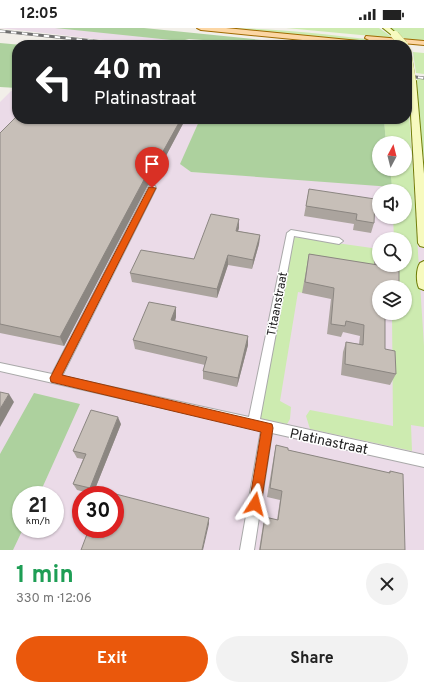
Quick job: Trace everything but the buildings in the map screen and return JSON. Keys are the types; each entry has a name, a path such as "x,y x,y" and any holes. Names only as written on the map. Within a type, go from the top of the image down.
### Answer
{"main road":[{"path":"201,28 327,40"},
{"path":"262,28 392,40"},
{"path":"386,28 400,40"},
{"path":"412,42 424,43"},
{"path":"412,49 424,49"},
{"path":"412,81 424,243"},
{"path":"424,266 424,285"}],"street":[{"path":"55,378 152,188"},
{"name":"Titaanstraat","path":"253,424 291,233 340,241"},
{"name":"Platinastraat","path":"0,367 55,378 268,428 424,461"},
{"path":"247,550 268,428"}],"shaded area":[{"path":"0,28 62,28 180,40 105,40"},
{"path":"11,91 12,124 198,124 181,164 191,172 391,184 372,184 372,224 412,224 412,185 424,186 424,550 0,550 0,102"}],"green space":[{"path":"55,28 144,28 263,40 171,40"},
{"path":"222,28 265,29 376,40 346,40"},
{"path":"286,28 379,28 393,38"},
{"path":"390,28 424,28 424,41 405,39"},
{"path":"0,43 12,44 12,88 0,87"},
{"path":"413,52 424,53 424,74 416,73"},
{"path":"417,78 424,79 424,161 418,115"},
{"path":"198,124 384,124 385,136 372,136 372,176 391,176 392,184 372,184 372,186 191,172 180,164"},
{"path":"384,124 410,124 411,136 385,136"},
{"path":"412,159 424,346 424,427 411,425 412,451 310,429 306,416 310,410 393,426 392,320 412,320 412,280 372,280 372,306 298,292 280,401 291,407 290,419 287,424 259,418 294,237 372,248 372,272 412,272 412,232 394,232 393,224 412,224 412,184 391,184 391,176 412,176"},
{"path":"34,393 80,404 43,486 12,486 12,538 19,538 13,550 0,550 0,454"}],"railway":[{"path":"0,31 85,40"},
{"path":"412,77 424,78"}],"route":[{"path":"152,188 96,301 55,378 268,428 255,504"}]}
